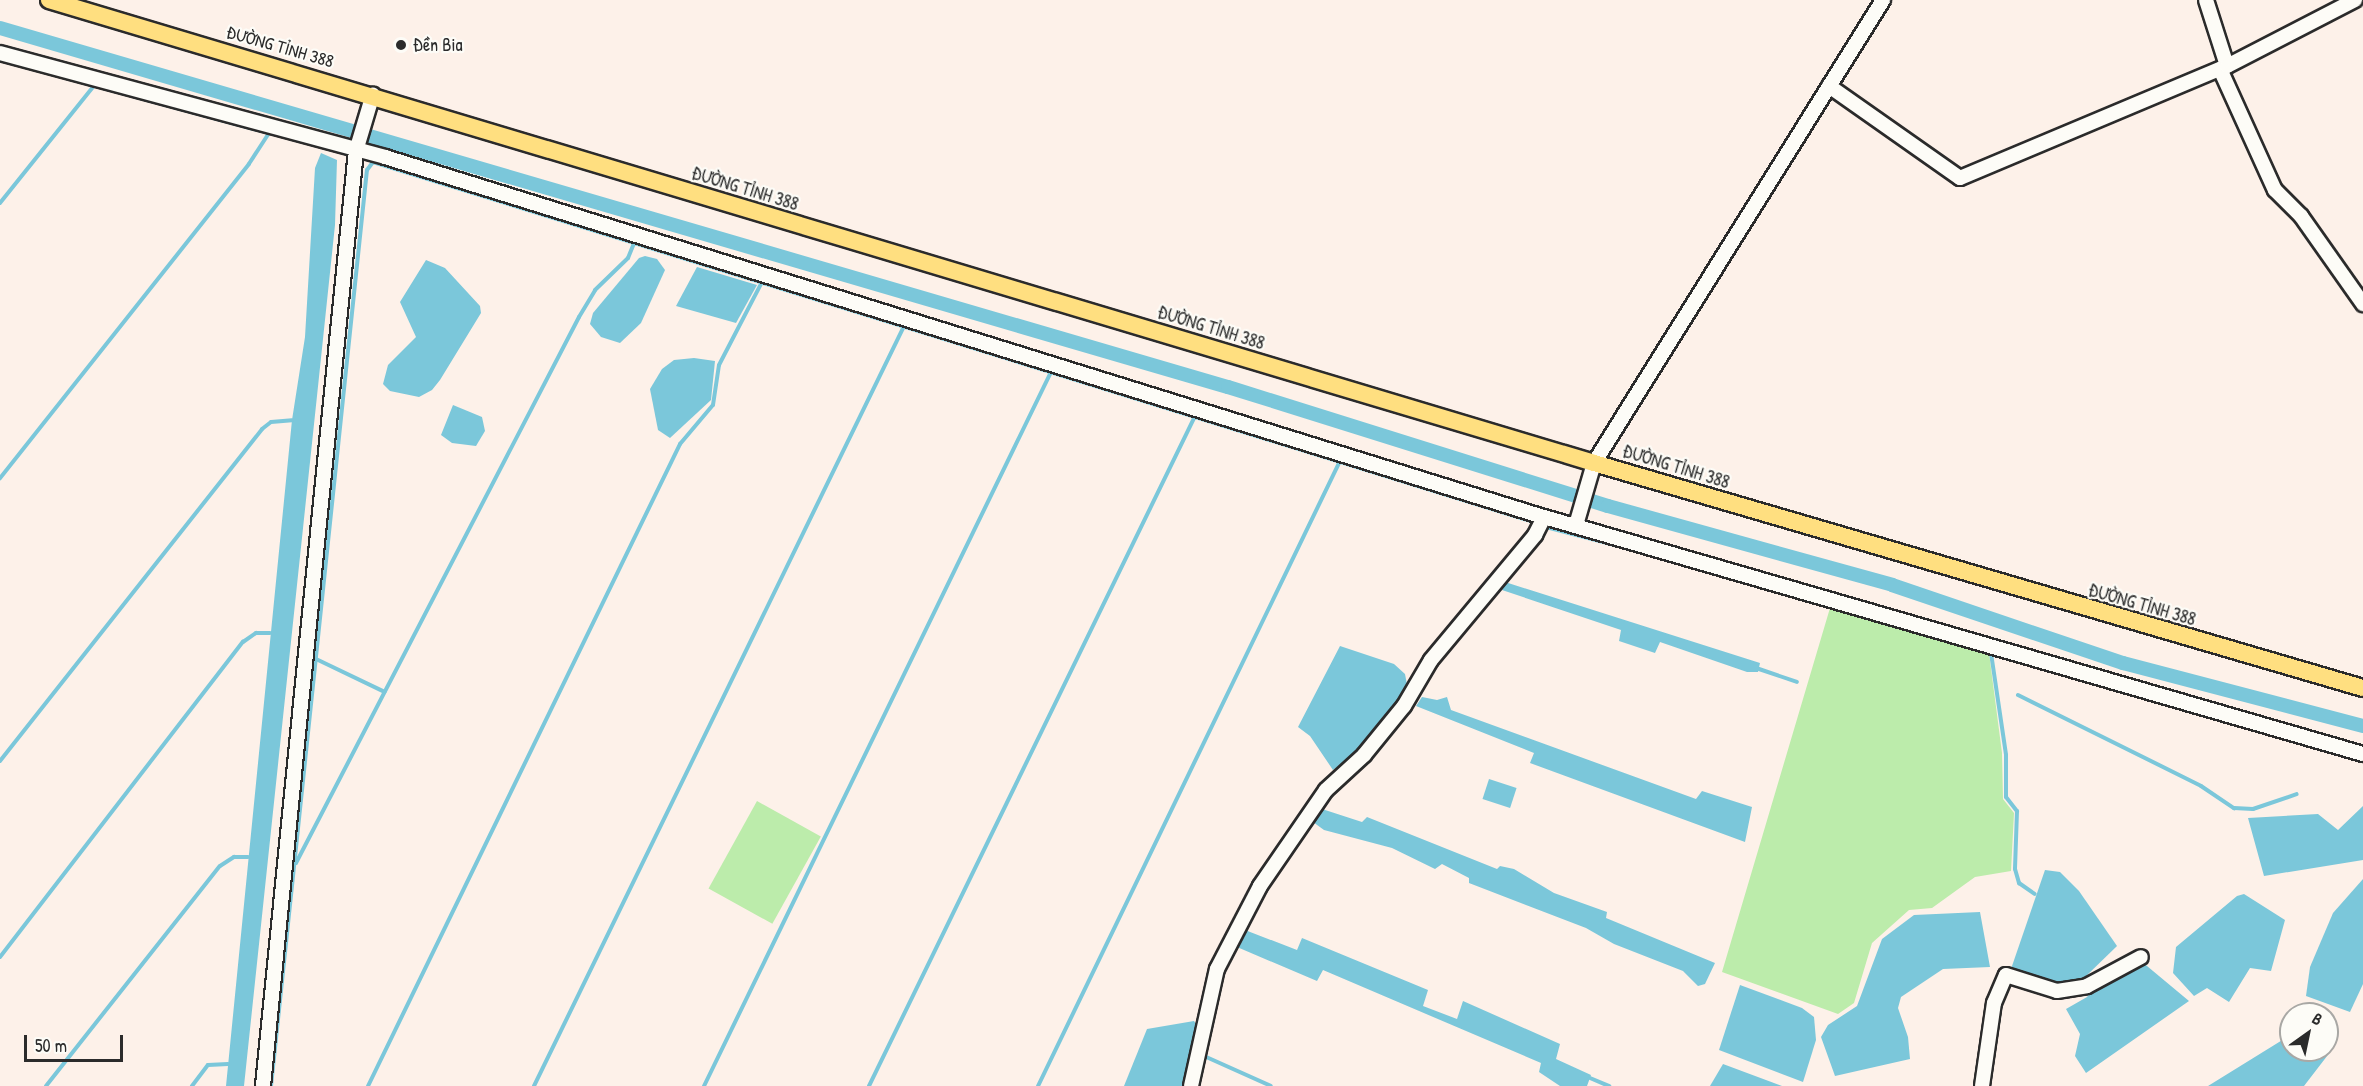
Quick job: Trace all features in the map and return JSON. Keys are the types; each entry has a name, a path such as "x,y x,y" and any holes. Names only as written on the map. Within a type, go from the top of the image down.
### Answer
{"main road":[{"name":"ĐƯỜNG TỈNH 388","path":"49,0 1593,467 2363,688"}],"street":[{"path":"1576,524 1593,467 1884,0"},
{"path":"2206,0 2223,67 2275,190 2301,216 2363,304"},
{"path":"1829,86 1960,178 2223,67 2355,0"},
{"path":"0,53 357,148 1544,517 1576,524 2363,754"},
{"path":"263,1086 357,148 372,99"},
{"path":"1191,1086 1217,969 1260,886 1326,790 1364,755 1395,718 1431,660 1534,535 1544,517"},
{"path":"1982,1086 1994,1003 2006,975 2057,991 2086,986 2141,957"}],"green space":[{"path":"1830,608 1989,653 2002,753 2003,799 2014,813 2011,871 1975,877 1932,908 1909,910 1872,943 1854,1003 1838,1014 1722,972"},
{"path":"757,801 821,836 772,924 709,888"}],"water":[{"path":"321,153 337,160 335,225 244,1086 226,1086 292,420 305,337 315,168"},
{"path":"645,256 657,259 665,270 641,323 620,343 601,337 590,324 593,313 639,258"},
{"path":"426,260 445,268 480,306 481,313 440,380 432,390 419,397 390,391 383,384 388,365 416,337 400,302"},
{"path":"697,267 757,285 736,323 676,306"},
{"path":"694,358 715,361 711,400 670,438 658,430 650,389 662,369 674,360"},
{"path":"453,405 482,417 485,431 476,446 452,443 441,435"},
{"path":"1505,582 1760,663 1758,672 1747,672 1660,642 1655,653 1619,641 1621,630 1502,590"},
{"path":"1340,646 1394,664 1405,674 1408,690 1359,750 1333,770 1310,736 1298,727"},
{"path":"1422,697 1437,700 1447,697 1451,710 1696,799 1702,791 1752,807 1745,842 1530,763 1534,753 1416,706"},
{"path":"1489,779 1517,788 1510,808 1483,799"},
{"path":"2363,806 2363,860 2264,876 2248,818 2318,814 2338,830"},
{"path":"1322,809 1362,822 1367,817 1497,869 1500,866 1514,869 1554,893 1607,912 1606,918 1715,963 1705,984 1698,986 1683,971 1614,944 1586,928 1469,883 1469,878 1442,864 1435,869 1392,848 1324,830 1313,822"},
{"path":"2045,870 2060,872 2079,891 2117,946 2082,980 2060,985 2011,969"},
{"path":"2363,879 2363,984 2350,1012 2339,1008 2339,1002 2322,1002 2306,996 2310,967 2333,913"},
{"path":"2244,894 2285,920 2271,971 2250,968 2229,1002 2207,988 2194,996 2173,973 2176,947 2237,896"},
{"path":"1980,912 1990,967 1943,969 1901,997 1898,1008 1908,1037 1910,1059 1835,1076 1821,1037 1828,1025 1857,1006 1882,939 1914,915"},
{"path":"1245,930 1297,950 1302,938 1428,990 1423,1006 1457,1019 1463,1001 1560,1044 1556,1059 1591,1075 1587,1086 1560,1086 1539,1072 1541,1063 1323,970 1317,981 1237,947"},
{"path":"2141,961 2189,1001 2086,1073 2075,1056 2080,1034 2066,1009 2087,997 2097,985"},
{"path":"1740,985 1802,1008 1814,1017 1816,1040 1803,1082 1719,1050"},
{"path":"1194,1021 1198,1027 1185,1086 1124,1086 1147,1029"},
{"path":"2279,1042 2279,1062 2322,1062 2304,1086 2208,1086"},
{"path":"1723,1064 1782,1086 1710,1086"}],"waterway":[{"path":"0,28 1228,387 1608,506 1892,585 2123,663 2363,726"},
{"path":"0,60 269,133 249,164 0,478"},
{"path":"0,203 93,87"},
{"path":"271,1086 367,170 373,162 1547,526"},
{"path":"296,863 579,317 595,290 628,258 634,243"},
{"path":"368,1086 680,444 713,405 719,365 762,282"},
{"path":"534,1086 904,326"},
{"path":"704,1086 1051,372"},
{"path":"869,1086 1195,416"},
{"path":"0,761 262,429 271,422 292,420"},
{"path":"1038,1086 1340,461"},
{"path":"1546,527 1618,546"},
{"path":"0,957 243,642 256,633 270,633"},
{"path":"1991,653 2006,755 2006,797 2017,811 2015,869 2019,883 2035,894"},
{"path":"316,659 385,692"},
{"path":"1759,669 1797,682"},
{"path":"2018,695 2201,786 2234,808 2253,809 2297,794"},
{"path":"46,1086 220,866 234,857 248,857"},
{"path":"1204,1056 1271,1086"},
{"path":"192,1086 208,1065 228,1064"},
{"path":"1590,1078 1609,1086"}],"place":[{"name":"Đền Bia","path":"401,45"}]}
